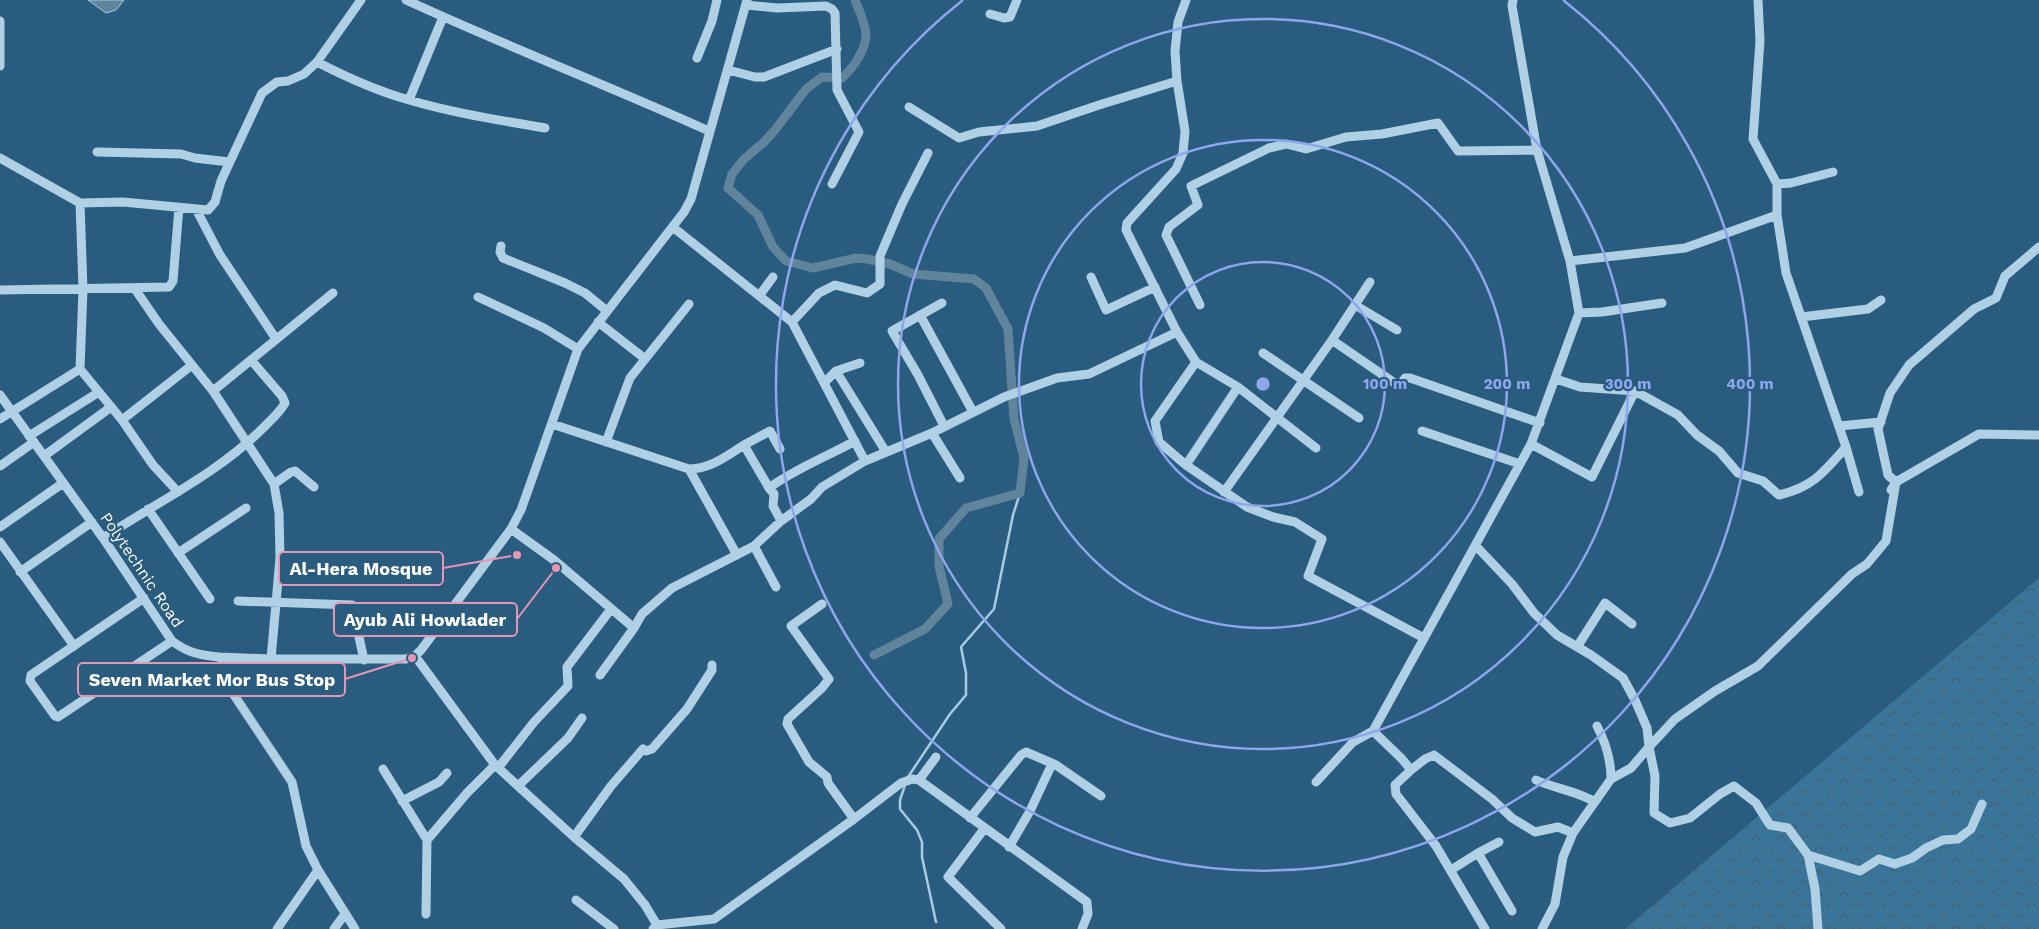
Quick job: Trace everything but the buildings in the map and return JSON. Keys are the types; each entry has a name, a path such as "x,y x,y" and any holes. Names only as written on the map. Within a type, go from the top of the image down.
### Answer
{"street":[{"path":"0,158 80,203 123,202 208,210 215,202 229,162 262,93 277,82 288,81 304,74 317,62 361,0"},
{"path":"406,0 709,131"},
{"path":"697,58 712,21 717,0"},
{"path":"990,14 1004,18 1010,17 1017,0"},
{"path":"1186,0 1178,22 1175,51 1177,81 1185,131 1183,153 1176,169 1128,223 1126,230 1177,332 1196,362 1238,387 1316,448"},
{"path":"1316,782 1353,742 1373,731 1531,444 1579,313 1570,260 1537,150 1512,6 1513,0"},
{"path":"1758,0 1760,41 1753,139 1777,184 1778,215 1786,273 1846,446 1859,492"},
{"path":"832,184 859,132 838,90 834,13 832,9 826,6 777,8 747,2 691,198 674,228 578,349 521,510 510,529 415,656 496,766 624,879 645,905 655,927 714,919 901,783 916,779 936,757"},
{"path":"409,100 443,17"},
{"path":"0,21 0,66"},
{"path":"728,70 755,77 764,77 837,48"},
{"path":"317,62 344,76 409,100 468,114 545,128"},
{"path":"909,107 959,138 979,132 1037,126 1098,104 1177,81"},
{"path":"1200,305 1166,234 1169,226 1198,205 1191,186 1245,159 1269,148 1286,144 1306,149 1346,138 1382,134 1438,123 1458,151 1537,150"},
{"path":"97,152 181,154 195,158 229,162"},
{"path":"792,322 819,293 835,285 867,293 880,284 880,256 902,204 928,154"},
{"path":"1777,184 1791,183 1833,172"},
{"path":"80,203 83,289 80,369 122,420 153,464 178,492"},
{"path":"0,290 169,287 171,284 179,207"},
{"path":"196,210 220,255 276,339"},
{"path":"1570,260 1685,248 1778,215"},
{"path":"674,228 792,322 865,461"},
{"path":"501,246 500,252 503,258 585,293 607,311"},
{"path":"1542,929 1554,904 1563,856 1573,832 1612,779 1631,768 1675,719 1715,691 1758,666 1852,574 1867,564 1886,541 1893,486 1888,475 1878,429 1890,393 1908,364 1974,309 1996,298 2005,276 2039,247"},
{"path":"759,296 773,277"},
{"path":"1091,277 1106,310 1155,287"},
{"path":"1224,492 1332,340 1370,282"},
{"path":"135,289 159,324 213,391 274,484 280,534 277,602 271,659"},
{"path":"213,391 333,293"},
{"path":"478,297 544,328 578,349"},
{"path":"1801,317 1868,309 1882,300"},
{"path":"942,303 892,331 918,375 944,426"},
{"path":"1579,313 1609,311 1662,303"},
{"path":"606,442 630,378 644,358 689,304"},
{"path":"1356,305 1397,330"},
{"path":"920,315 973,412"},
{"path":"598,322 644,358"},
{"path":"600,674 642,614 672,588 754,546 781,521 812,499 822,487 865,461 932,433 1004,397 1058,378 1089,374 1177,332"},
{"path":"1332,340 1396,384 1400,384 1405,378 1410,378 1540,423"},
{"path":"1263,353 1359,418"},
{"path":"103,538 178,492 247,444 281,410 285,403 282,396 251,360"},
{"path":"1196,362 1155,421 1159,442 1186,465 1247,507 1273,517 1296,522 1322,539 1308,576 1424,638"},
{"path":"824,383 836,371 860,363"},
{"path":"122,420 192,365"},
{"path":"0,419 80,369"},
{"path":"836,371 886,452"},
{"path":"1556,379 1580,387 1636,391 1678,415 1697,435 1719,451 1738,473 1763,481 1778,495 1796,491 1822,475 1846,446"},
{"path":"1186,465 1238,387"},
{"path":"1531,444 1592,477 1636,391"},
{"path":"0,466 32,439 99,392"},
{"name":"Polytechnic Road","path":"0,395 92,522 172,641 184,650 197,655 271,659 364,660 406,659 415,656"},
{"path":"44,456 111,407"},
{"path":"1838,426 1881,422"},
{"path":"552,424 689,469 700,469 710,466 744,445 770,432 780,449"},
{"path":"1422,431 1520,464"},
{"path":"932,433 960,478"},
{"path":"1893,486 1978,434 2039,435"},
{"path":"768,488 790,473 813,464 855,441"},
{"path":"744,445 768,488 774,494 773,506 781,521"},
{"path":"689,469 737,555"},
{"path":"274,484 295,471 314,487"},
{"path":"0,527 63,483"},
{"path":"178,554 246,508"},
{"path":"148,509 210,599"},
{"path":"20,572 92,522"},
{"path":"510,529 554,560 634,628"},
{"path":"0,542 74,646"},
{"path":"754,546 776,586"},
{"path":"1476,546 1512,584 1534,613 1557,635 1623,678 1647,728 1655,776 1654,813 1670,823 1690,818 1720,794 1734,786 1756,803 1770,825 1788,828 1808,855 1815,889 1818,929"},
{"path":"144,598 30,678 55,716 58,717 172,641"},
{"path":"238,601 352,605 364,660"},
{"path":"1577,647 1605,603 1632,624"},
{"path":"822,604 791,626 828,679 822,688 788,719 787,724 809,762 826,776 828,783 854,819"},
{"path":"427,840 467,793 496,766 568,686 567,667 611,609"},
{"path":"219,657 224,662 223,674 226,683 292,782 306,846 318,870 355,929"},
{"path":"574,836 643,749 646,751 652,749 687,709 712,670 712,665"},
{"path":"518,786 568,738 582,718"},
{"path":"1597,726 1611,763 1612,779"},
{"path":"1373,731 1402,758 1411,770"},
{"path":"970,818 1021,755 1026,752 1056,765 1101,796"},
{"path":"1485,929 1451,870 1421,825 1396,794 1395,785 1411,770 1434,754 1492,799 1512,818 1535,832 1558,826 1573,832"},
{"path":"1009,847 1030,811 1052,764"},
{"path":"383,769 427,840 426,914"},
{"path":"402,801 439,782 447,773"},
{"path":"916,779 1087,902 1088,914 1082,929"},
{"path":"1536,780 1583,795 1595,802"},
{"path":"1808,855 1860,871 1879,858 1895,864 1912,858 1926,848 1943,840 1958,838 1965,834 1971,829 1982,804"},
{"path":"984,829 948,877 1001,929"},
{"path":"1451,870 1498,842"},
{"path":"1478,853 1512,911"},
{"path":"277,929 318,870"},
{"path":"576,900 614,929"},
{"path":"334,929 345,914"}],"green space":[{"path":"2039,578 2039,929 1625,929"}],"shaded area":[{"path":"88,0 124,0 116,10 106,13"}],"waterway":[{"path":"855,0 866,34 864,46 854,64 842,78 822,77 806,89 775,130 744,159 732,174 728,188 758,215 773,247 786,261 813,268 856,258 867,259 890,264 913,274 974,279 986,288 1008,329 1014,419 1024,458 1020,493 966,508 939,539 939,566 948,604 925,629 874,655"},
{"path":"908,777 950,714 966,695 966,673 961,647 994,609 1013,515 1020,493"},
{"path":"905,785 900,800 900,809 917,830 922,842 922,857 936,922"}],"place":[{"name":"Al-Hera Mosque","path":"517,555"},
{"name":"Ayub Ali Howlader","path":"556,568"},
{"name":"Seven Market Mor Bus Stop","path":"412,658"}]}
